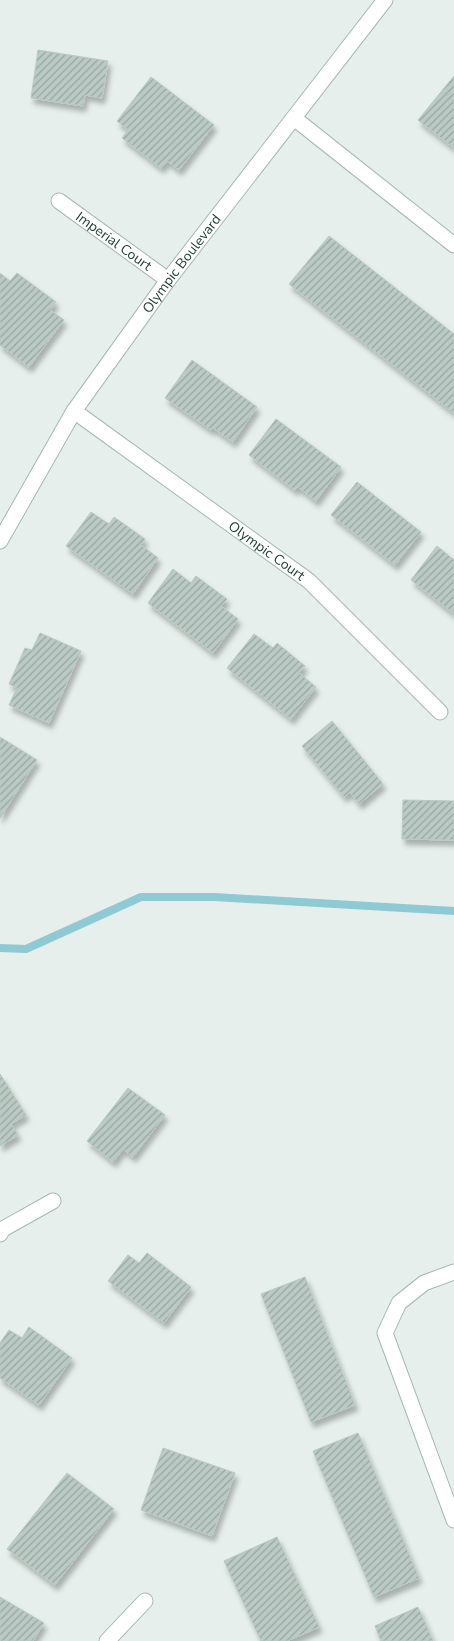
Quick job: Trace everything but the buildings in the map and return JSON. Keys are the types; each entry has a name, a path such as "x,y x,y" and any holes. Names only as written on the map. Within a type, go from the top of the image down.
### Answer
{"street":[{"name":"Olympic Boulevard","path":"0,541 74,411 168,280 385,0"},
{"path":"294,118 454,245"},
{"name":"Imperial Court","path":"59,201 168,280"},
{"name":"Olympic Court","path":"74,411 309,581 440,712"},
{"path":"0,1234 3,1230 53,1201"},
{"path":"454,1272 424,1283 399,1303 385,1333 454,1520"},
{"path":"107,1641 146,1601"}],"waterway":[{"path":"0,948 26,949 141,897 214,897 454,911"}]}
